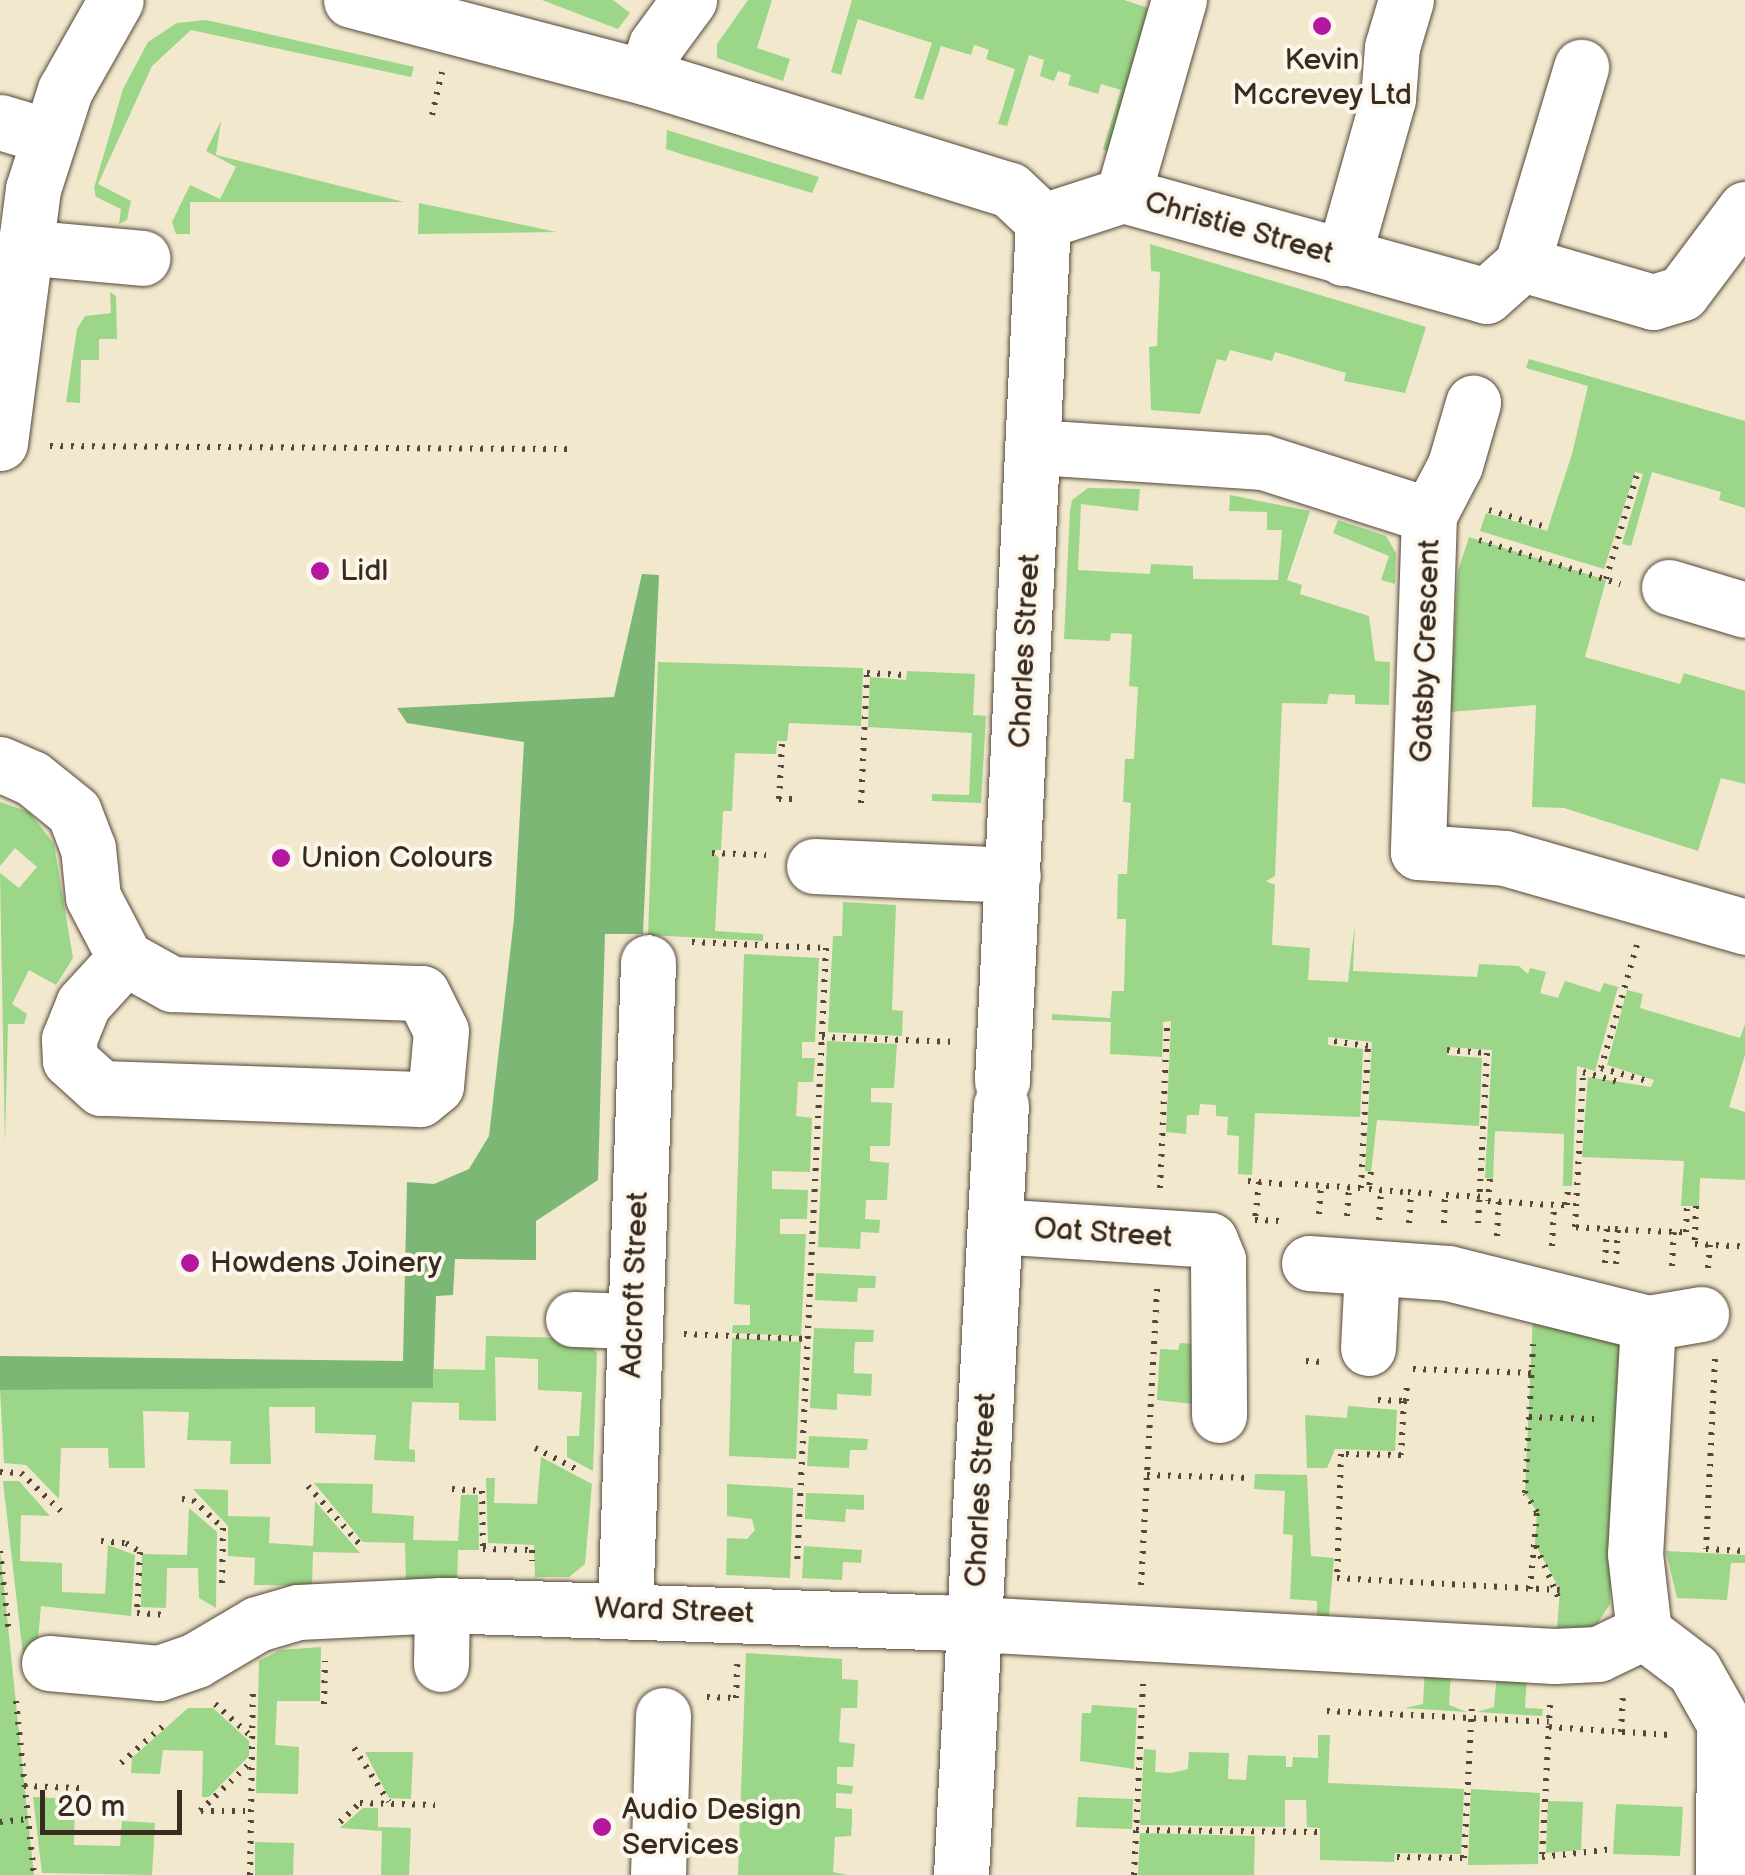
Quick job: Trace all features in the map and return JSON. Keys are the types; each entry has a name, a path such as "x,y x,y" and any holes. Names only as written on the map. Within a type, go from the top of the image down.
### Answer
{"street":[{"path":"24,444 24,129 77,66 116,0"},
{"path":"351,0 457,14 1010,190 1043,221"},
{"path":"645,76 656,46 689,0"},
{"path":"1122,195 1179,0"},
{"path":"1343,258 1388,99 1392,46 1406,0"},
{"path":"1581,67 1522,264 1653,302 1682,293 1745,209"},
{"name":"Christie Street","path":"1043,221 1122,195 1486,296 1522,264"},
{"name":"Charles Street","path":"961,1875 995,1226 992,1076 1013,875 1043,221"},
{"path":"22,247 143,258"},
{"path":"1446,519 1455,465 1474,404"},
{"name":"Gatsby Crescent","path":"1035,447 1263,462 1446,519 1418,852 1505,858 1745,928"},
{"path":"1669,587 1745,610"},
{"path":"0,764 32,778 74,812 88,848 94,896 125,958 172,984 422,993 440,1031 436,1086 420,1099 100,1088 70,1060 68,1039 83,1004 125,958"},
{"path":"797,861 1013,875"},
{"name":"Adcroft Street","path":"625,1609 653,1327 664,951"},
{"name":"Oat Street","path":"995,1226 1210,1240 1218,1260 1219,1416"},
{"path":"1303,1243 1372,1268 1497,1295 1670,1313 1635,1554 1644,1632 1694,1670 1724,1723 1723,1875"},
{"path":"1368,1348 1372,1268"},
{"path":"572,1319 653,1327"},
{"path":"440,1664 442,1605"},
{"name":"Ward Street","path":"24,1664 189,1673 257,1624 298,1612 442,1605 974,1624 1578,1656 1598,1654 1644,1632"},
{"path":"658,1875 664,1715"}],"path":[{"path":"432,115 440,81"},
{"path":"24,444 570,449"},
{"path":"1606,580 1638,475"},
{"path":"1446,519 1546,527"},
{"path":"1446,519 1469,537 1606,580 1649,592 1669,587"},
{"path":"861,804 867,674 906,675"},
{"path":"782,744 779,799 798,799"},
{"path":"712,853 797,861"},
{"path":"1650,901 1601,1068 1650,1082"},
{"path":"664,951 826,948 796,1588"},
{"path":"1160,1204 1167,1025"},
{"path":"822,1037 992,1076"},
{"path":"1295,1184 1360,1188 1368,1046 1331,1041"},
{"path":"1447,1050 1487,1053 1480,1196 1497,1295 1529,1417 1525,1493 1537,1512 1530,1589"},
{"path":"1619,1082 1584,1072 1575,1227 1686,1232 1691,1206 1695,1244 1738,1246"},
{"path":"1371,1172 1369,1189 1480,1196"},
{"path":"1490,1179 1488,1201 1568,1205 1568,1186"},
{"path":"1248,1181 1284,1184"},
{"path":"1258,1182 1256,1220 1303,1243"},
{"path":"1552,1255 1554,1205"},
{"path":"1614,1229 1670,1313"},
{"path":"1674,1232 1670,1313 1706,1549 1745,1551"},
{"path":"1140,1604 1158,1266"},
{"path":"653,1327 808,1339"},
{"path":"1404,1401 1401,1455 1341,1454 1337,1578 1530,1589 1559,1595 1535,1544"},
{"path":"1529,1417 1602,1420"},
{"path":"535,1448 582,1472"},
{"path":"0,1472 21,1472 62,1512"},
{"path":"1147,1475 1252,1478"},
{"path":"308,1486 363,1548"},
{"path":"452,1489 482,1491 482,1549 532,1550 531,1567"},
{"path":"182,1499 194,1500 223,1528 222,1600"},
{"path":"101,1541 126,1543 140,1552 137,1613 252,1737"},
{"path":"0,1551 24,1664 24,1786 34,1875"},
{"path":"324,1704 326,1656"},
{"path":"1134,1875 1144,1667"},
{"path":"250,1875 253,1670"},
{"path":"121,1763 189,1673"},
{"path":"1328,1711 1549,1722"},
{"path":"1397,1858 1464,1858 1470,1719"},
{"path":"1614,1849 1542,1857 1549,1728 1678,1735"},
{"path":"354,1748 389,1803"},
{"path":"251,1811 200,1810 253,1760"},
{"path":"24,1786 79,1788"},
{"path":"340,1822 360,1803 435,1805"},
{"path":"0,1822 28,1820"},
{"path":"1136,1830 1318,1832"}],"green space":[{"path":"542,0 613,0 630,13 618,29"},
{"path":"748,0 772,0 757,48 790,59 783,81 717,58 717,44"},
{"path":"852,0 1124,0 1148,8 1108,152 1103,149 1121,90 1101,84 1098,94 1068,85 1071,75 1058,71 1054,81 1040,76 1044,60 1029,55 1007,126 998,124 1015,69 986,59 989,50 981,47 974,45 971,55 941,46 923,100 914,98 932,43 858,19 841,75 831,72"},
{"path":"206,20 414,67 411,77 191,30 152,66 98,184 131,201 127,220 119,224 121,209 96,197 94,188 123,89 148,42 177,23"},
{"path":"221,121 216,155 404,202 190,202 190,234 176,234 172,222 190,185 220,199 236,167 206,151"},
{"path":"667,130 819,177 812,193 681,154 666,149"},
{"path":"419,203 557,232 418,234"},
{"path":"1150,244 1426,327 1405,393 1344,381 1346,373 1275,352 1272,361 1230,350 1226,361 1217,359 1200,414 1151,410 1149,347 1157,346 1160,272 1151,271"},
{"path":"110,292 116,296 117,339 99,339 99,360 81,360 80,403 66,402 77,329 85,316 111,313"},
{"path":"1529,359 1745,421 1745,508 1719,500 1721,492 1652,472 1631,546 1622,544 1643,474 1635,472 1604,569 1480,531 1486,513 1547,531 1572,454 1588,386 1526,368"},
{"path":"1088,488 1140,489 1138,511 1081,504 1078,570 1150,574 1151,564 1193,566 1193,579 1278,580 1282,530 1267,530 1267,512 1229,511 1230,495 1310,511 1287,580 1302,585 1300,594 1369,616 1375,661 1390,662 1389,705 1355,704 1355,695 1329,694 1327,704 1282,703 1275,876 1266,881 1275,885 1272,945 1310,948 1308,980 1348,982 1355,923 1353,971 1477,977 1479,964 1519,966 1528,974 1530,968 1546,972 1540,993 1558,998 1565,981 1600,992 1604,983 1618,987 1595,1071 1577,1066 1572,1186 1563,1186 1564,1134 1495,1131 1493,1179 1485,1178 1492,1050 1447,1047 1447,1055 1482,1058 1479,1126 1377,1120 1371,1172 1365,1171 1372,1042 1328,1037 1328,1045 1363,1049 1360,1117 1255,1113 1252,1175 1238,1174 1239,1136 1227,1135 1228,1117 1216,1116 1216,1105 1200,1104 1199,1115 1187,1115 1186,1134 1166,1132 1171,1021 1163,1022 1162,1057 1110,1054 1111,1022 1052,1020 1052,1014 1110,1018 1112,991 1124,991 1126,919 1117,919 1118,874 1127,874 1131,803 1123,802 1125,759 1134,759 1138,687 1129,686 1132,634 1111,633 1110,641 1064,639 1070,511 1072,500"},
{"path":"1338,520 1386,536 1396,553 1395,584 1381,580 1389,556 1333,533"},
{"path":"1469,537 1606,580 1585,657 1680,684 1684,673 1745,691 1745,784 1721,778 1698,851 1564,808 1532,807 1536,705 1450,712 1458,571"},
{"path":"642,574 659,575 643,934 605,934 598,1180 536,1221 536,1260 455,1259 453,1295 436,1296 433,1388 0,1390 0,1356 403,1361 407,1182 434,1184 469,1169 489,1136 514,919 524,742 407,723 397,708 614,697"},
{"path":"658,662 863,668 861,726 789,723 787,741 777,741 776,754 735,753 732,811 723,811 721,850 711,850 719,858 715,931 763,934 763,941 648,935"},
{"path":"907,671 975,674 973,715 986,716 981,803 932,801 932,794 969,795 972,733 868,727 870,677 906,680"},
{"path":"0,802 29,812 54,844 73,958 56,985 29,970 12,1004 27,1014 24,1024 8,1024 5,1144 0,873 19,888 37,867 15,848 0,866"},
{"path":"843,902 896,905 892,1010 903,1011 902,1036 828,1032 833,936 842,936"},
{"path":"744,954 819,958 815,1042 802,1042 802,1058 815,1058 813,1082 798,1082 796,1116 812,1118 810,1172 772,1171 772,1189 808,1190 807,1219 780,1219 780,1234 806,1234 801,1336 732,1333 733,1325 750,1325 750,1305 734,1304"},
{"path":"1627,990 1643,994 1640,1008 1740,1038 1745,1024 1745,1055 1729,1107 1745,1112 1745,1180 1700,1178 1699,1206 1681,1206 1684,1161 1582,1157 1588,1077 1651,1087 1654,1080 1607,1065"},
{"path":"827,1041 897,1044 894,1088 871,1088 871,1102 892,1103 890,1146 870,1146 870,1161 889,1163 887,1200 866,1200 865,1219 880,1220 879,1233 861,1232 860,1249 818,1247"},
{"path":"816,1273 876,1276 875,1288 858,1288 857,1302 815,1300"},
{"path":"1534,1294 1648,1323 1611,1554 1610,1604 1595,1627 1557,1628 1560,1590 1535,1544 1537,1512 1525,1493"},
{"path":"814,1328 874,1330 873,1342 855,1342 854,1356 854,1373 872,1374 871,1396 837,1394 837,1410 810,1408"},
{"path":"486,1336 573,1338 590,1345 597,1353 593,1471 567,1457 567,1436 579,1436 582,1392 538,1390 538,1359 495,1357 496,1421 459,1420 459,1403 412,1402 409,1449 415,1450 415,1462 374,1460 376,1435 315,1433 315,1407 269,1407 271,1464 230,1464 231,1441 187,1440 189,1412 143,1411 145,1468 109,1468 108,1448 61,1448 59,1499 26,1465 4,1463 0,1390 433,1388 434,1369 485,1370"},
{"path":"732,1338 801,1342 796,1459 729,1456"},
{"path":"1180,1343 1195,1344 1193,1404 1157,1400 1160,1349 1178,1350"},
{"path":"1348,1406 1397,1410 1395,1451 1335,1449 1327,1468 1307,1468 1305,1415 1347,1418"},
{"path":"809,1436 868,1439 867,1450 850,1450 849,1468 807,1466"},
{"path":"541,1457 592,1484 585,1564 569,1577 535,1577 534,1545 488,1543 486,1478 495,1478 494,1503 537,1504"},
{"path":"1255,1474 1307,1475 1311,1556 1334,1558 1328,1627 1317,1627 1317,1601 1290,1599 1293,1535 1283,1534 1285,1491 1254,1489"},
{"path":"3,1481 19,1481 50,1516 21,1515 20,1561 62,1563 62,1592 105,1594 108,1545 135,1555 131,1616 41,1606 34,1682 26,1681"},
{"path":"314,1483 373,1484 372,1513 414,1516 413,1540 458,1541 461,1495 478,1495 479,1550 458,1550 457,1583 406,1582 405,1543 363,1542"},
{"path":"727,1484 793,1488 790,1578 726,1575 727,1538 747,1539 755,1530 752,1519 727,1516"},
{"path":"193,1489 228,1490 228,1516 270,1517 269,1543 313,1546 315,1501 360,1553 313,1552 312,1586 254,1585 255,1558 228,1556 228,1526"},
{"path":"806,1493 864,1495 864,1510 846,1509 845,1522 805,1519"},
{"path":"189,1508 217,1532 216,1608 199,1598 198,1568 167,1568 166,1608 141,1607 142,1554 187,1555"},
{"path":"804,1546 862,1550 861,1563 843,1562 842,1580 802,1578"},
{"path":"0,1549 28,1819 34,1875 0,1875"},
{"path":"1666,1551 1745,1555 1745,1563 1731,1563 1727,1600 1677,1598"},
{"path":"321,1647 320,1701 277,1701 275,1745 299,1747 298,1794 256,1793 259,1661 280,1650"},
{"path":"746,1653 842,1659 842,1679 858,1680 857,1708 841,1708 839,1742 855,1744 853,1767 837,1767 837,1784 853,1786 852,1794 836,1793 836,1808 852,1809 852,1822 851,1836 835,1837 833,1872 848,1875 738,1875"},
{"path":"1425,1669 1451,1670 1449,1705 1467,1712 1405,1708 1423,1704"},
{"path":"1497,1673 1527,1674 1525,1708 1543,1709 1542,1716 1477,1712 1494,1707"},
{"path":"1092,1705 1137,1708 1134,1769 1080,1761 1082,1713 1091,1713"},
{"path":"188,1708 213,1708 249,1741 249,1756 209,1797 202,1797 203,1751 163,1750 160,1774 131,1773 132,1758"},
{"path":"1318,1735 1330,1735 1328,1783 1464,1789 1461,1854 1395,1853 1394,1862 1320,1860 1320,1828 1307,1827 1306,1800 1285,1800 1285,1827 1140,1825 1144,1749 1156,1750 1155,1772 1171,1773 1188,1769 1189,1752 1229,1753 1228,1779 1246,1780 1248,1755 1286,1756 1286,1767 1292,1767 1293,1757 1318,1758"},
{"path":"365,1752 413,1752 411,1799 389,1798"},
{"path":"1471,1789 1540,1793 1538,1864 1468,1865"},
{"path":"33,1797 75,1799 74,1845 120,1846 122,1821 155,1823 152,1875 42,1873"},
{"path":"1078,1797 1133,1799 1132,1829 1076,1827"},
{"path":"1548,1801 1583,1802 1581,1850 1546,1853"},
{"path":"1616,1804 1683,1807 1680,1856 1613,1854"},
{"path":"363,1808 378,1808 378,1827 411,1828 409,1875 381,1875 382,1831 340,1828"},
{"path":"1140,1833 1255,1836 1254,1875 1138,1875"},
{"path":"255,1842 294,1843 293,1875 255,1875"}],"place":[{"name":"Kevin Mccrevey Ltd","path":"1322,26"},
{"name":"Lidl","path":"320,571"},
{"name":"Union Colours","path":"281,858"},
{"name":"Howdens Joinery","path":"190,1263"},
{"name":"Audio Design Services","path":"602,1827"}]}
